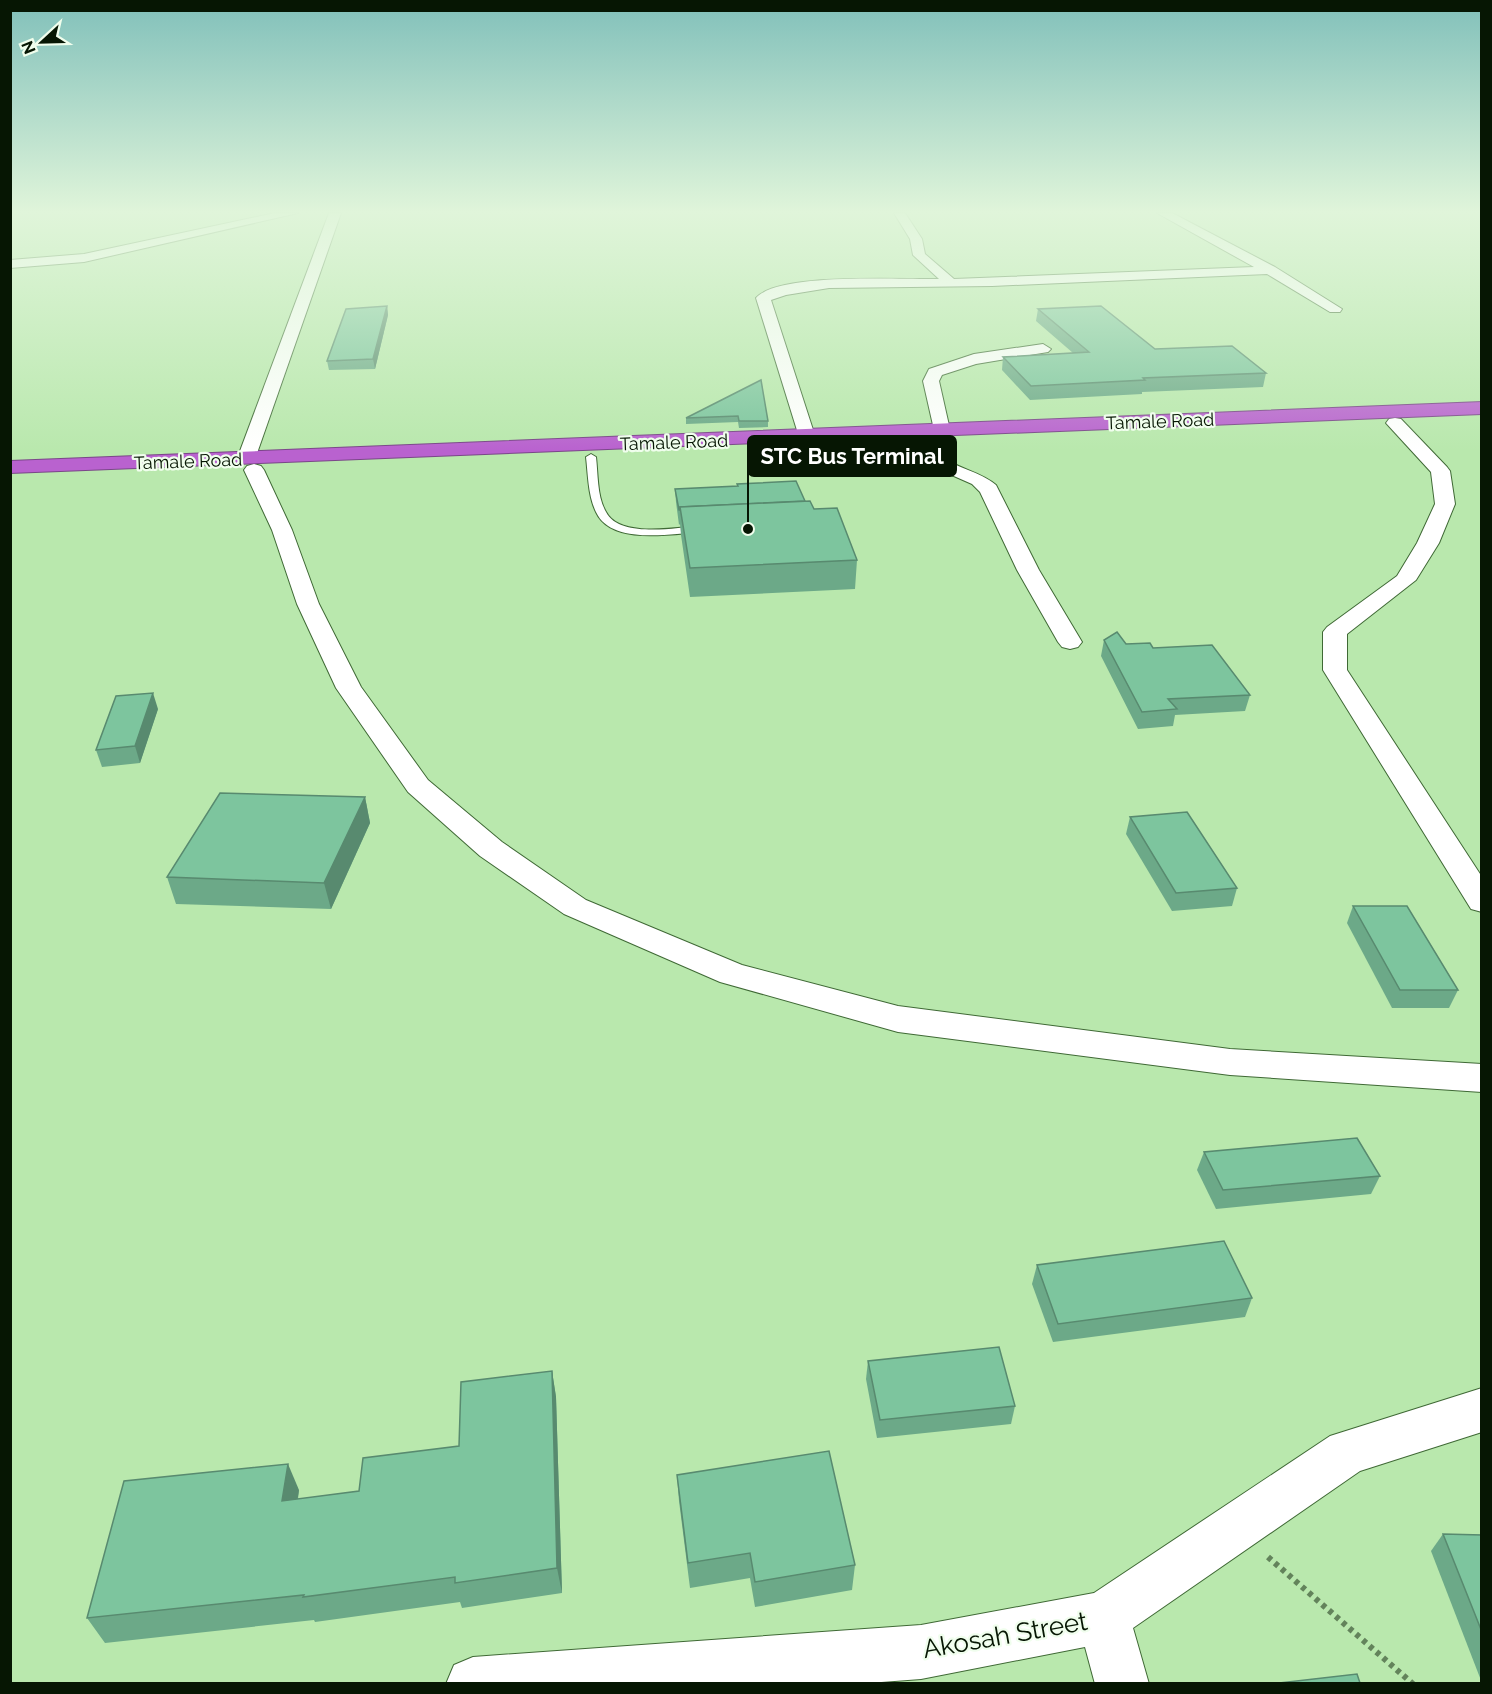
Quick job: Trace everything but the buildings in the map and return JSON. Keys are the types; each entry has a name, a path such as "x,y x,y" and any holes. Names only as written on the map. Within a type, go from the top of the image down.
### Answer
{"highway":[{"name":"Tamale Road","path":"10,467 250,465 591,457 622,450 806,436 1482,408"},
{"name":"Tamale Road","path":"10,479 250,465 622,450 922,442 1482,420"}],"street":[{"path":"305,292 250,465 282,530 308,604 349,688 418,786 490,849 575,907 732,974 898,1019 1230,1062 1482,1078"},
{"path":"776,292 763,298 806,436"},
{"path":"1307,292 1335,309"},
{"path":"941,430 931,381 935,372 956,362 1043,349"},
{"path":"1395,423 1440,471 1445,504 1428,543 1405,580 1335,632 1335,670 1482,902"},
{"path":"922,442 936,461 979,480 989,489 1028,570 1070,642"},
{"name":"Akosah Street","path":"473,1683 921,1652 1104,1617 1347,1452 1482,1410"},
{"path":"1104,1617 1122,1683"}],"lane":[{"path":"591,457 601,513 615,526 638,532 708,528"}],"path":[{"path":"1236,1529 1413,1683"}],"place":[{"name":"STC Bus Terminal","path":"748,529"}]}
